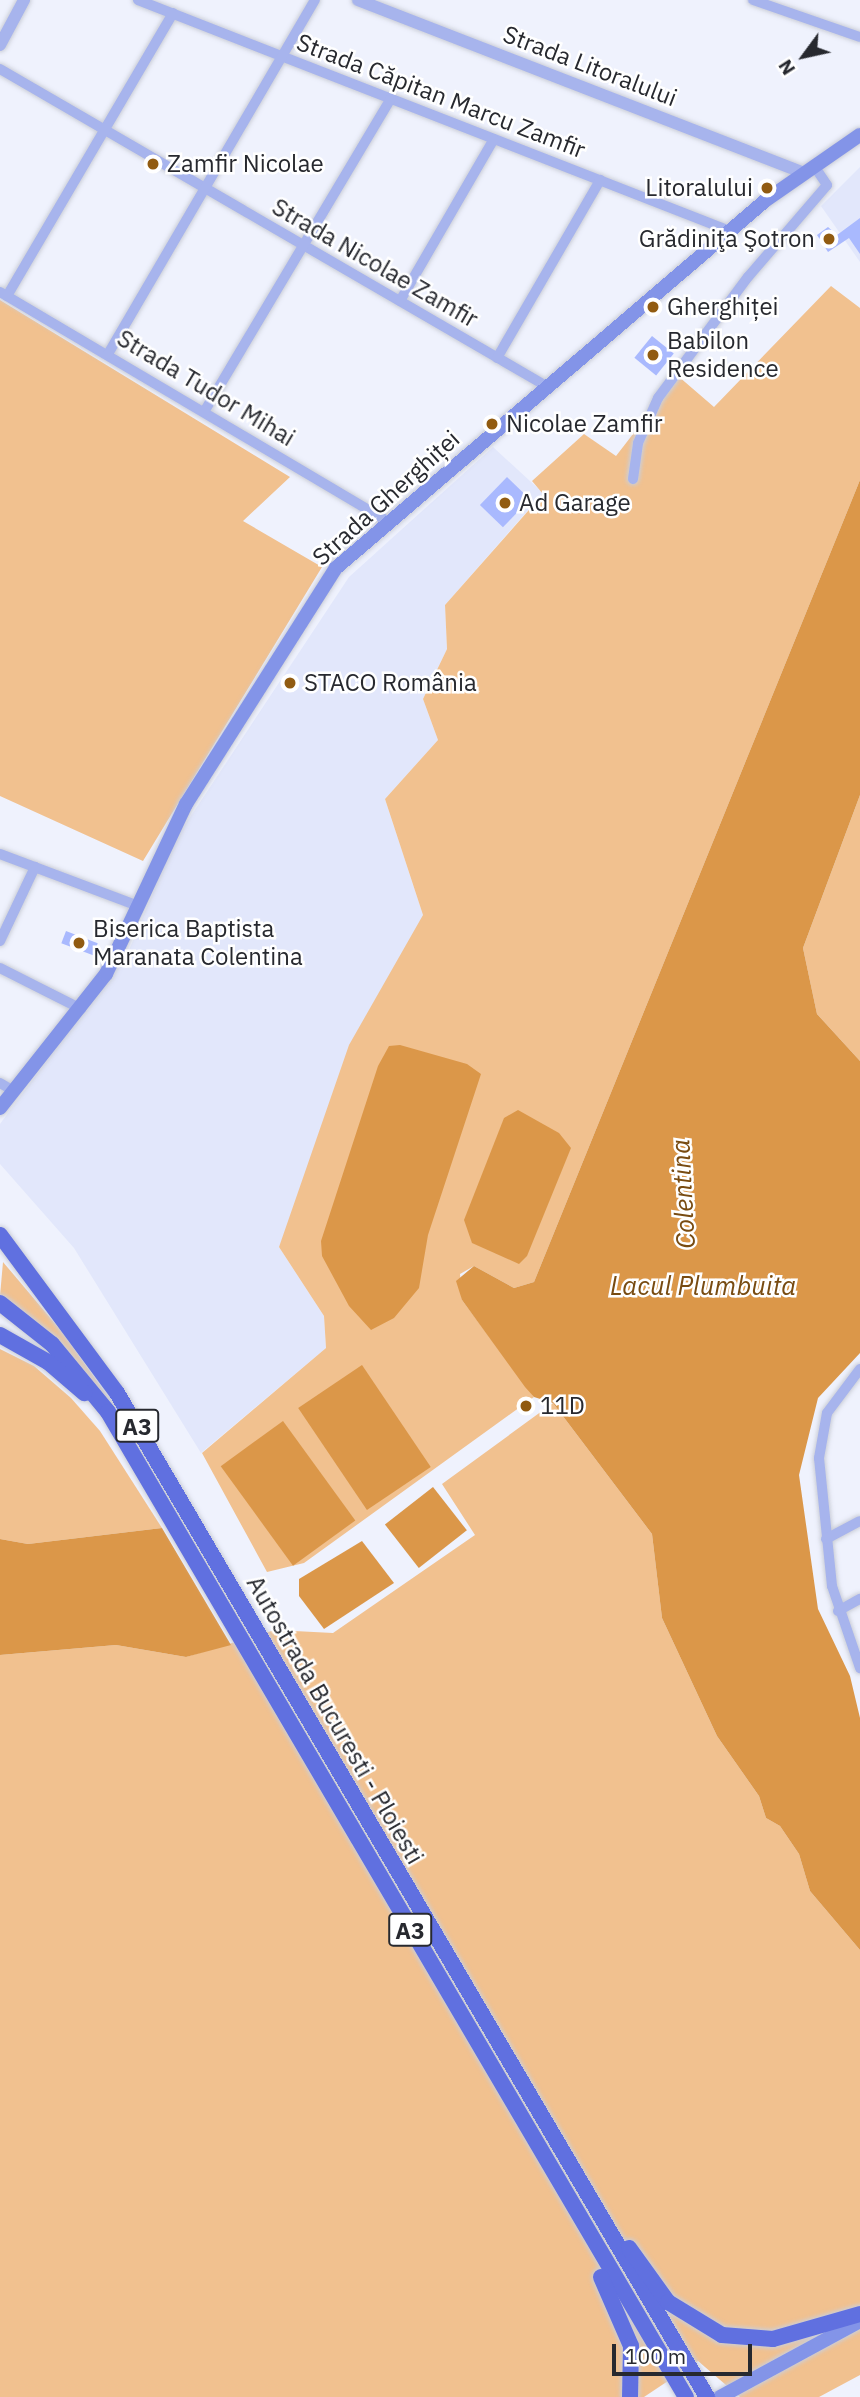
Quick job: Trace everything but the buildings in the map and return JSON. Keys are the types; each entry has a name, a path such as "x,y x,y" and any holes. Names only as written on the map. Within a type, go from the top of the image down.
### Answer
{"highway":[{"name":"Autostrada Bucuresti - Ploiesti","path":"0,1234 12,1258 95,1362 176,1492 534,2103"},
{"name":"A3","path":"0,1303 82,1377 132,1451"},
{"path":"0,1335 66,1376 132,1451"},
{"name":"Autostrada Bucuresti - Ploiesti","path":"132,1451 288,1723 532,2137"},
{"name":"A3","path":"534,2103 707,2397"},
{"path":"534,2103 646,2274 696,2324 738,2339 773,2339 860,2314"},
{"name":"A3","path":"532,2137 686,2397"},
{"path":"532,2137 629,2337 634,2361 630,2397"}],"main road":[{"name":"Strada Gherghiței","path":"0,1108 81,1009 113,961 186,804 336,568 730,231 860,136"},
{"path":"720,2397 860,2321"}],"street":[{"path":"0,45 24,0"},
{"name":"Strada Căpitan Marcu Zamfir","path":"138,0 730,231"},
{"path":"108,354 315,0"},
{"name":"Strada Litoralului","path":"358,0 810,170"},
{"path":"753,0 860,37"},
{"path":"3,294 173,13"},
{"name":"Strada Nicolae Zamfir","path":"0,69 548,387"},
{"path":"204,412 391,98"},
{"path":"400,301 494,139"},
{"path":"633,479 638,443 659,398 748,277 827,185 810,170"},
{"path":"497,358 600,180"},
{"name":"Strada Tudor Mihai","path":"3,294 389,522"},
{"path":"0,853 138,906"},
{"path":"0,941 36,867"},
{"path":"0,968 81,1009"},
{"path":"0,1083 15,1091"},
{"path":"860,1370 833,1402 820,1436 826,1539 838,1611 860,1668"},
{"path":"826,1539 860,1521"},
{"path":"838,1611 860,1599"}],"shaded area":[{"path":"860,167 860,262 821,206"},
{"path":"831,286 860,308 860,480 534,1282 514,1288 474,1266 460,1274 462,1300 534,1397 304,1563 267,1572 202,1453 326,1348 324,1316 279,1247 349,1045 423,915 385,799 438,740 423,699 447,649 445,605 543,494 532,481 584,434 616,456 678,376 714,407"},
{"path":"0,300 290,477 243,521 322,567 143,861 0,796"},
{"path":"493,447 543,493 445,605 447,649 423,699 438,740 385,799 423,915 279,1247 324,1316 326,1348 201,1453 74,1248 0,1164 0,1124 129,950 175,840 349,577"},
{"path":"860,795 860,1061 817,1014 803,948"},
{"path":"3,1262 63,1333 132,1431 0,1296"},
{"path":"0,1349 34,1366 71,1398 100,1431 162,1528 28,1544 0,1539"},
{"path":"553,1403 652,1534 662,1618 717,1736 759,1796 766,1818 780,1826 799,1854 810,1891 860,1950 860,2375 819,2397 740,2397 698,2361 644,2397 0,2397 0,1655 116,1645 186,1657 275,1630 333,1633 475,1535 442,1484"}],"water":[{"name":"Lacul Plumbuita","path":"860,480 860,795 803,948 817,1014 860,1061 860,1353 818,1398 799,1475 818,1609 850,1676 860,1718 860,1950 810,1891 799,1854 780,1826 766,1818 759,1796 717,1736 662,1618 652,1534 553,1403 534,1397 525,1387 462,1300 456,1281 474,1266 514,1288 534,1282"},
{"path":"400,1045 467,1064 481,1074 428,1235 419,1288 394,1318 371,1330 349,1306 322,1256 321,1241 378,1066 389,1046"},
{"path":"518,1110 559,1133 571,1148 527,1256 519,1264 472,1243 464,1220 504,1118"},
{"path":"362,1365 431,1467 367,1510 298,1408"},
{"path":"283,1421 355,1521 293,1566 221,1466"},
{"path":"433,1487 467,1530 419,1568 385,1525"},
{"path":"162,1528 231,1645 186,1657 116,1645 0,1655 0,1539 28,1544"},
{"path":"362,1541 394,1583 324,1629 299,1596 299,1579"}],"place":[{"name":"Zamfir Nicolae","path":"153,164"},
{"name":"Litoralului","path":"767,188"},
{"name":"Grădiniţa Şotron","path":"829,239"},
{"name":"Gherghiței","path":"653,307"},
{"name":"Babilon Residence","path":"653,355"},
{"name":"Nicolae Zamfir","path":"492,424"},
{"name":"Ad Garage","path":"505,503"},
{"name":"STACO România","path":"290,683"},
{"name":"Biserica Baptista Maranata Colentina","path":"79,943"},
{"name":"11D","path":"526,1406"}],"water label":[{"name":"Colentina","path":"683,1194"}]}
